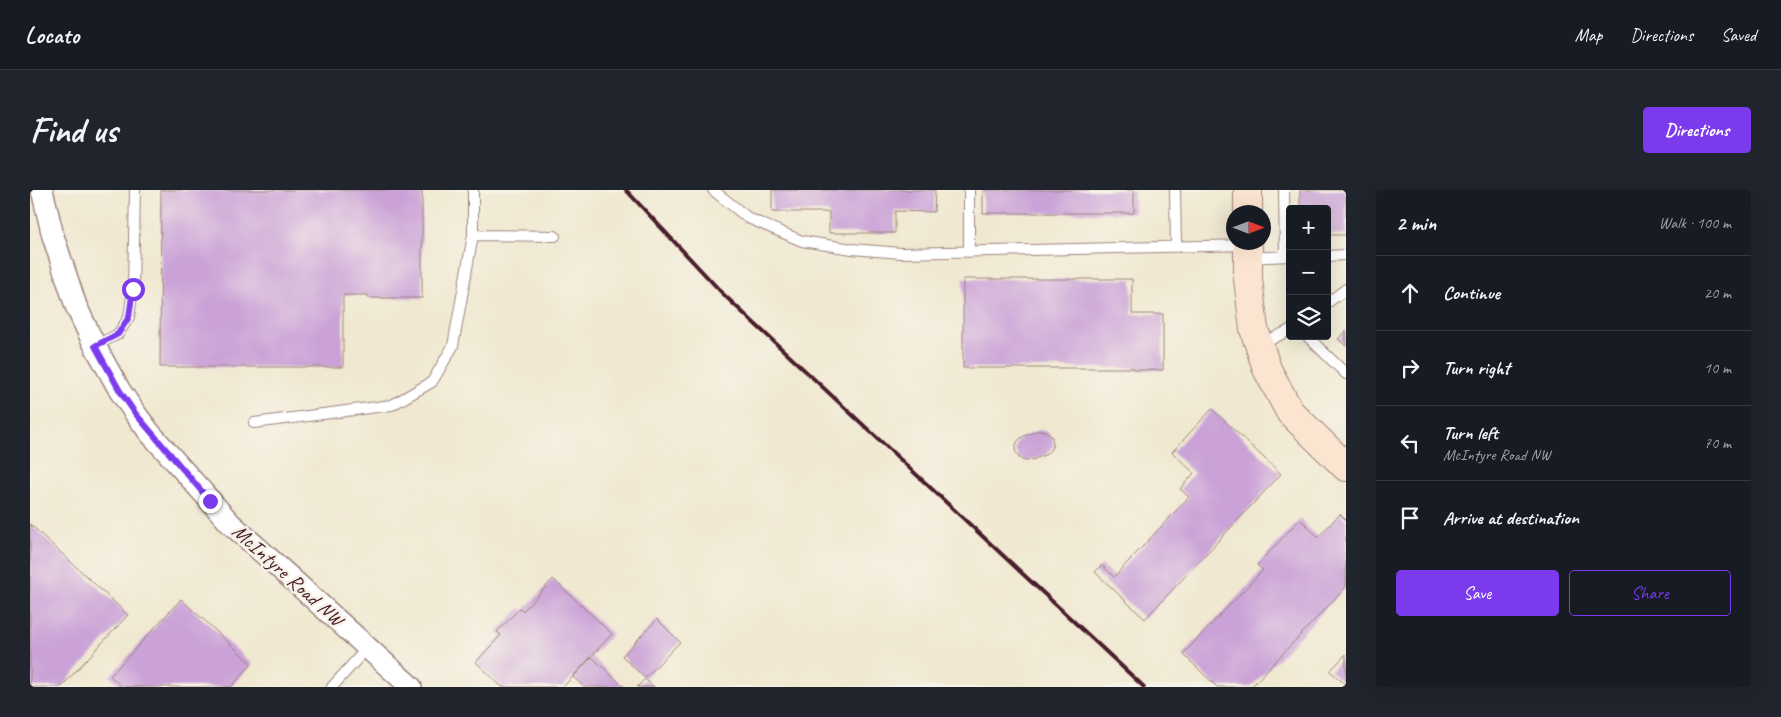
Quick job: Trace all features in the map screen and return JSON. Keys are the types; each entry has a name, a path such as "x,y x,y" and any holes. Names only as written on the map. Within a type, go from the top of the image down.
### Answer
{"street":[{"name":"McIntyre Road NW","path":"42,190 53,236 76,306 95,346 120,391 135,413 150,433 230,523 411,687"},
{"path":"1248,190 1248,205"},
{"path":"1248,250 1248,279 1254,329 1267,369 1290,412 1346,467"}],"lane":[{"path":"95,346 118,334 129,317 133,289 135,190"},
{"path":"254,423 392,405 432,382 453,346 473,235 473,190"},
{"path":"713,190 748,218 802,241 852,249 901,253 1176,247 1226,248"},
{"path":"969,190 969,252"},
{"path":"1175,190 1176,247"},
{"path":"1284,190 1287,250"},
{"path":"473,235 556,236"},
{"path":"1254,250 1286,256"},
{"path":"1331,256 1346,256"},
{"path":"1331,300 1346,289"},
{"path":"1259,345 1286,332"},
{"path":"1311,340 1346,374"},
{"path":"332,687 368,647"}],"building":[{"path":"161,190 422,190 422,298 368,298 368,295 343,295 343,367 160,367"},
{"path":"772,190 935,190 934,212 895,211 895,233 829,233 829,212 772,212"},
{"path":"983,190 1134,190 1134,213 983,213"},
{"path":"1300,190 1346,190 1346,235 1331,235 1331,205 1300,205"},
{"path":"963,279 1132,279 1132,314 1163,314 1163,370 1134,370 1134,368 963,368"},
{"path":"1346,330 1346,346 1338,339"},
{"path":"1212,409 1281,474 1145,619 1095,572 1102,565 1114,577 1189,497 1180,489 1194,473 1172,452"},
{"path":"1039,430 1046,431 1052,437 1053,445 1051,449 1047,454 1032,460 1025,461 1019,458 1015,450 1017,442 1022,437"},
{"path":"1340,514 1346,520 1346,587 1251,687 1217,687 1183,654 1263,570 1257,565 1300,519 1318,537"},
{"path":"30,524 128,615 61,687 30,687"},
{"path":"553,579 612,634 563,687 502,687 476,662 501,635 497,632 520,608 523,611"},
{"path":"181,599 252,664 231,687 122,687 110,676"},
{"path":"657,619 680,642 645,678 622,656"},
{"path":"1346,654 1346,685 1330,671"},
{"path":"592,657 624,687 584,687 573,677"},
{"path":"645,679 654,687 637,687"}],"railway":[{"path":"626,190 724,295 1144,687"}],"route":[{"path":"133,289 129,317 118,334 95,346 120,391 135,413 150,433 210,501"}]}
